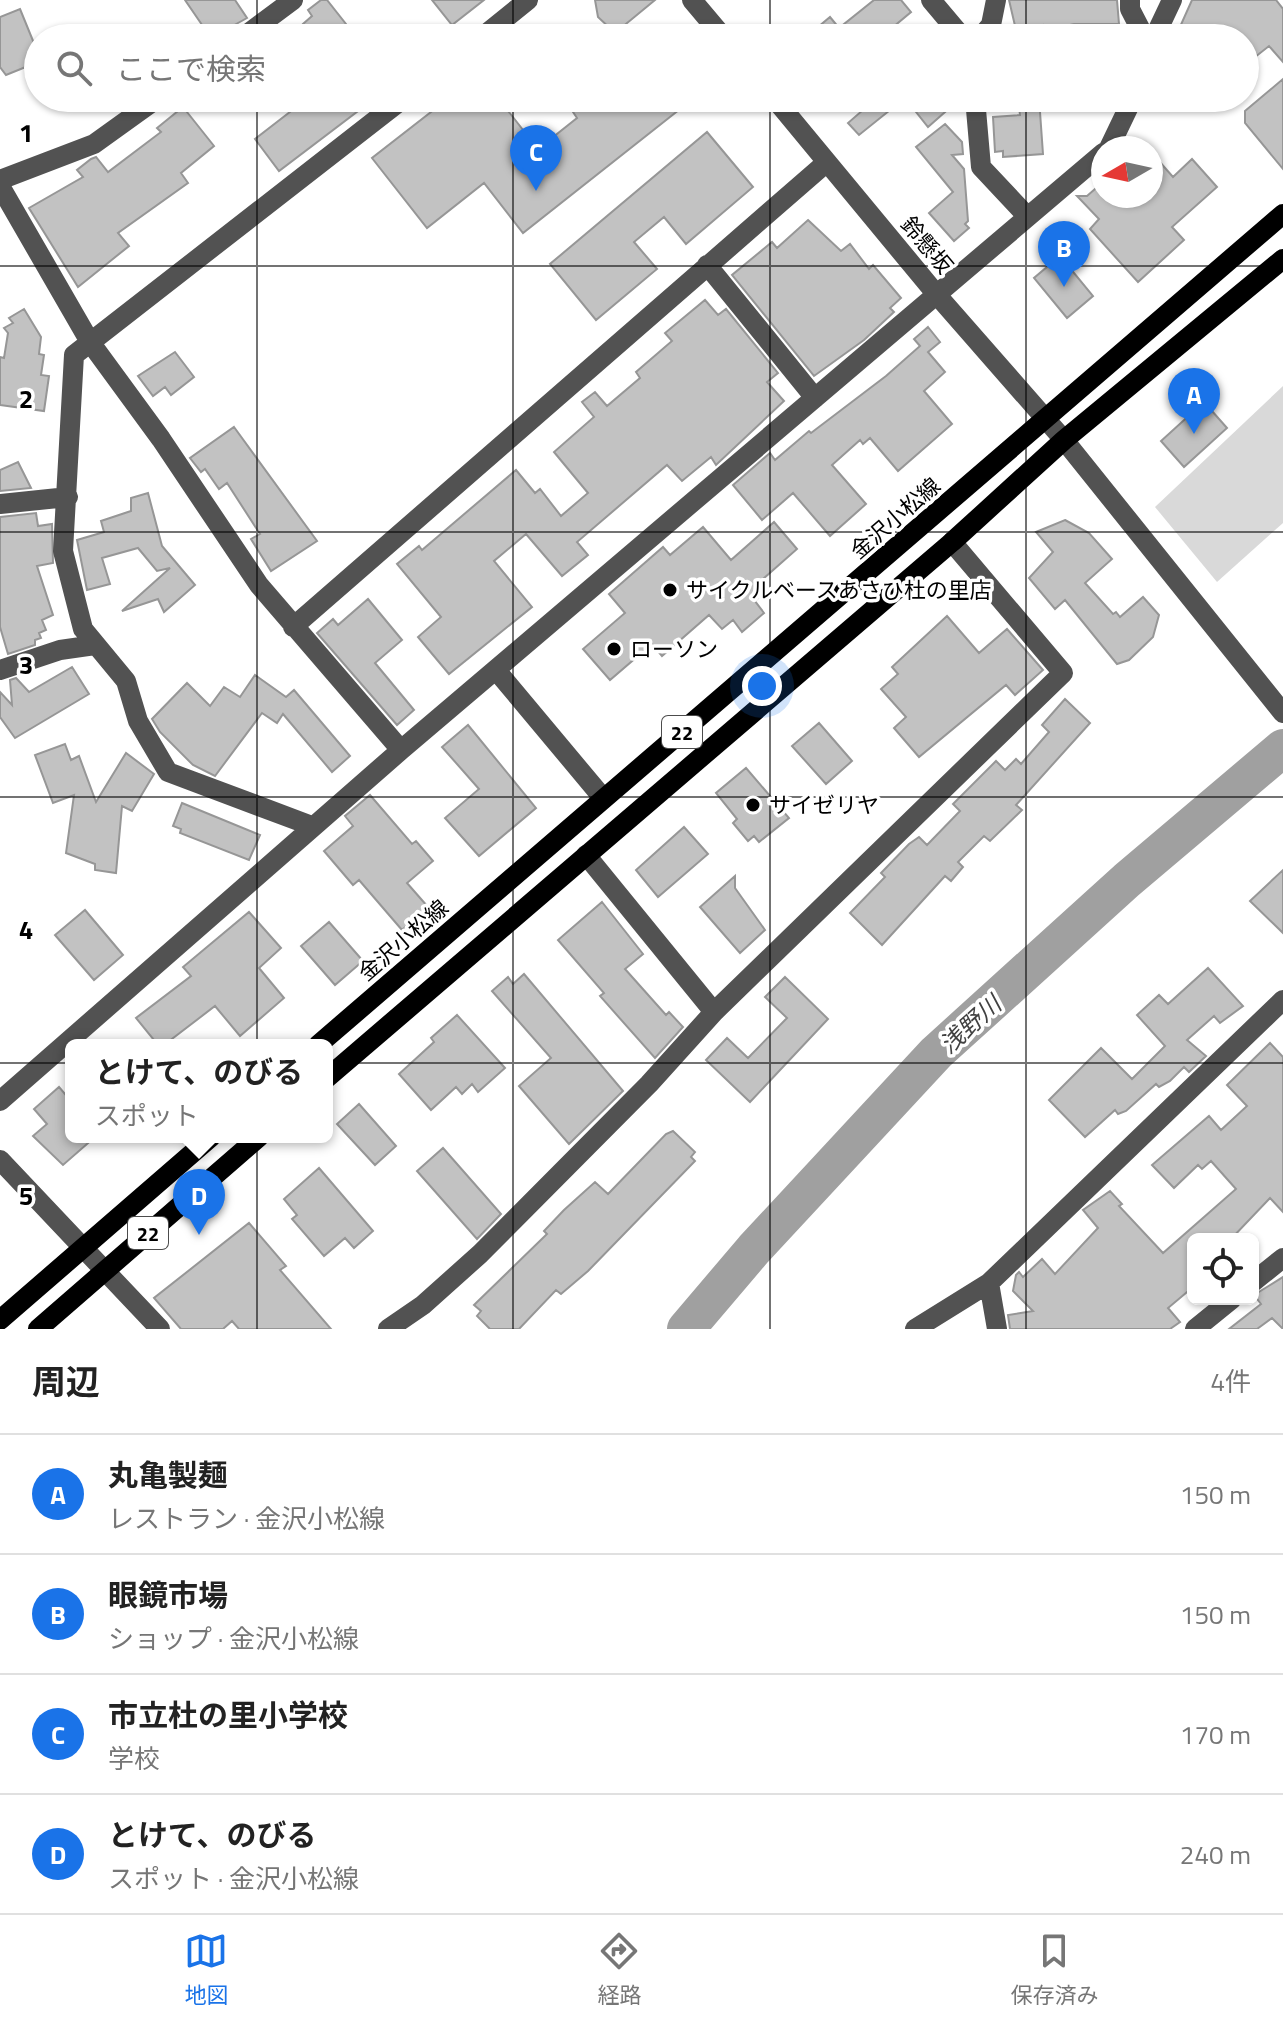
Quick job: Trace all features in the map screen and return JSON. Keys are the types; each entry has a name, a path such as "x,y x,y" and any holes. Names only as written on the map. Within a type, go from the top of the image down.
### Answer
{"main road":[{"name":"金沢小松線","path":"325,1039 1283,214"},
{"name":"22","path":"333,1073 952,542 1064,440 1283,259"},
{"name":"22","path":"0,1320 204,1143"},
{"name":"22","path":"38,1329 252,1143"}],"street":[{"path":"255,24 269,8 293,0"},
{"path":"492,24 504,8 528,0"},
{"path":"692,0 712,24"},
{"path":"931,0 951,24"},
{"path":"991,24 996,0"},
{"path":"1130,0 1130,9 1138,24"},
{"path":"1161,24 1172,0"},
{"path":"139,112 94,144 0,183 90,342 161,439 259,585 401,750"},
{"path":"312,826 168,772 138,721 126,681 83,629 63,551 68,497 65,467 74,355 386,112"},
{"name":"鈴懸坂","path":"786,112 937,295 1064,440 1283,713"},
{"path":"976,112 981,167 1027,216"},
{"path":"1115,136 1126,112"},
{"path":"293,627 827,162"},
{"path":"70,1039 312,826 1091,163"},
{"path":"707,265 815,398"},
{"path":"0,504 68,497"},
{"path":"388,1329 423,1305 480,1254 649,1084 714,1012 1063,673 952,542"},
{"path":"0,670 60,650 95,645"},
{"path":"496,670 603,798"},
{"path":"586,855 714,1012"},
{"path":"915,1329 989,1283 1283,1000"},
{"path":"0,1101 65,1044"},
{"path":"0,1160 85,1246 160,1329"},
{"path":"1259,1277 1283,1258"},
{"path":"989,1283 997,1329"},
{"path":"1195,1329 1225,1305"}],"shaded area":[{"path":"1283,386 1283,523 1217,582 1155,507"}],"building":[{"path":"185,0 235,0 247,18 236,24 201,24"},
{"path":"321,0 327,0 346,24 303,24 312,16 308,10"},
{"path":"432,0 484,0 453,24"},
{"path":"595,0 655,0 626,24 605,24 598,17"},
{"path":"874,0 901,0 911,12 897,24 844,24"},
{"path":"1009,0 1117,0 1119,24 1015,24"},
{"path":"1192,0 1276,0 1283,9 1283,62 1269,46 1259,54 1259,24 1181,24"},
{"path":"20,9 26,24 24,68 6,75 0,67 0,17"},
{"path":"830,17 836,24 822,24"},
{"path":"1283,79 1283,169 1245,123 1245,112 1259,112 1259,99"},
{"path":"177,112 187,112 214,146 181,173 188,183 118,233 129,246 78,287 29,208 83,177 77,170 91,159 96,157 108,172 161,132 157,128"},
{"path":"290,112 357,112 279,171 255,139"},
{"path":"431,112 509,112 538,149 577,118 573,112 676,112 523,233 484,183 427,228 372,158"},
{"path":"861,112 888,112 859,135 848,123"},
{"path":"916,112 945,112 928,127"},
{"path":"1020,112 1040,112 1043,154 1003,157 1003,151 995,152 993,117 1020,115"},
{"path":"945,124 962,142 963,154 952,155 964,169 968,221 965,224 969,228 954,241 929,213 953,192 916,147"},
{"path":"707,132 753,187 686,244 664,217 634,242 657,269 596,320 550,264"},
{"path":"1192,159 1217,187 1172,227 1184,240 1138,282 1090,229 1099,219 1077,196 1087,196 1091,192 1091,208 1163,208 1163,166 1173,177"},
{"path":"808,220 841,251 850,244 869,269 873,265 901,298 890,308 894,312 864,340 814,376 732,275 772,242 777,248"},
{"path":"1060,256 1093,296 1067,318 1034,278"},
{"path":"705,300 718,315 726,309 778,373 767,382 784,401 716,465 711,457 682,481 667,465 577,542 588,555 562,576 526,534 494,561 532,607 449,674 418,637 441,617 397,564 419,546 422,550 516,470 535,493 540,489 561,516 588,493 554,452 594,417 582,402 595,392 607,406 640,378 636,372 672,341 665,333"},
{"path":"24,309 41,337 39,354 44,355 41,375 49,376 44,411 0,405 0,357 4,358 8,333 4,328 13,323 9,318"},
{"path":"928,327 940,342 928,352 945,372 924,391 952,424 898,471 870,438 863,444 860,440 832,465 866,504 830,536 793,493 762,520 733,485 770,453 775,460 809,431 811,433 886,376 920,346 914,339"},
{"path":"175,352 194,377 171,395 165,387 153,396 138,376"},
{"path":"1204,402 1227,428 1184,467 1161,441"},
{"path":"234,427 317,541 271,571 251,539 260,534 227,483 219,489 205,469 201,472 190,458"},
{"path":"18,462 31,488 0,491 0,470"},
{"path":"148,493 162,546 195,585 164,612 158,599 122,611 170,568 157,571 138,548 102,558 110,584 87,590 77,540 104,532 101,521 131,511 131,498"},
{"path":"36,513 38,526 52,524 53,563 37,566 53,615 42,620 46,630 39,633 41,638 35,640 35,645 8,654 0,627 0,517"},
{"path":"1065,520 1089,533 1112,559 1085,583 1113,614 1116,612 1120,617 1143,597 1159,615 1153,637 1129,660 1117,664 1065,600 1055,609 1029,578 1053,552 1036,532"},
{"path":"774,522 797,549 755,586 762,594 755,601 764,613 742,632 733,620 722,629 709,615 662,656 652,644 610,680 583,649 625,613 609,594 663,547 670,555 703,527 731,560"},
{"path":"368,599 402,640 375,663 414,710 397,725 317,633 333,619 338,625"},
{"path":"947,616 979,653 1007,629 1043,670 1015,695 1006,685 919,757 894,728 906,717 881,689 898,674 892,667"},
{"path":"72,667 89,694 15,738 0,717 0,692 12,705 10,680 16,678 29,692"},
{"path":"255,675 286,697 294,690 350,756 332,772 283,714 277,723 262,713 215,776 193,765 160,732 152,719 187,683 210,706 224,687 240,697"},
{"path":"1065,699 1090,723 1016,805 1022,810 990,841 984,836 958,862 963,867 951,881 945,876 882,945 850,913 885,877 881,873 909,844 919,837 927,845 960,811 953,804 996,761 1005,770 1016,759 1021,764 1049,732 1042,725"},
{"path":"819,723 852,761 826,784 792,746"},
{"path":"468,725 536,808 479,856 445,818 479,789 442,747"},
{"path":"65,744 71,760 79,756 96,802 126,753 154,774 132,811 122,806 116,873 95,870 95,864 66,853 74,795 53,803 35,755"},
{"path":"746,768 789,818 759,842 754,836 748,841 733,823 737,819 716,793"},
{"path":"370,795 412,844 416,841 433,861 407,883 428,907 402,930 359,880 353,885 324,851 353,826 345,816"},
{"path":"182,803 260,835 249,860 180,833 181,829 173,826"},
{"path":"684,827 708,854 658,897 636,870"},
{"path":"1283,870 1283,933 1250,901"},
{"path":"735,876 735,888 765,930 740,953 700,907"},
{"path":"602,902 643,954 625,969 666,1015 669,1012 683,1027 655,1058 600,996 604,993 558,940"},
{"path":"85,910 123,955 94,980 55,935"},
{"path":"249,912 281,948 259,968 284,998 240,1036 215,1006 172,1039 153,1039 136,1018 191,976 183,967"},
{"path":"329,922 363,961 335,985 301,946"},
{"path":"1208,968 1243,1006 1220,1023 1214,1016 1187,1040 1206,1056 1189,1072 1184,1067 1170,1081 1159,1087 1156,1084 1126,1111 1118,1114 1115,1110 1085,1137 1049,1100 1101,1048 1132,1079 1165,1046 1137,1015 1159,995 1168,1004"},
{"path":"524,974 623,1091 569,1144 519,1086 551,1058 492,991 508,977 513,984"},
{"path":"785,977 828,1019 750,1102 706,1060 727,1038 748,1058 787,1018 765,997"},
{"path":"457,1015 505,1068 478,1092 472,1084 462,1094 456,1087 431,1110 399,1074 434,1042 431,1038"},
{"path":"1270,1043 1283,1057 1283,1212 1270,1198 1237,1233 1187,1233 1187,1292 1168,1308 1180,1322 1170,1329 1010,1329 1008,1315 1033,1311 1013,1291 1016,1275 1019,1272 1023,1277 1042,1259 1055,1274 1098,1228 1083,1210 1110,1191 1122,1204 1119,1206 1163,1253 1236,1189 1211,1161 1202,1169 1198,1165 1174,1188 1152,1165 1209,1116 1221,1130 1247,1106 1227,1085"},
{"path":"59,1087 65,1094 65,1143 88,1143 63,1165 33,1136 47,1124 34,1109"},
{"path":"359,1104 396,1146 375,1165 337,1124"},
{"path":"673,1131 695,1152 691,1157 695,1161 588,1271 561,1294 556,1290 519,1329 490,1329 477,1316 481,1311 474,1305 547,1234 544,1231 564,1210 595,1182 608,1194 666,1134"},
{"path":"443,1148 501,1214 477,1239 417,1171"},
{"path":"319,1168 373,1231 354,1248 345,1238 324,1256 292,1219 297,1215 284,1199"},
{"path":"249,1223 286,1266 280,1270 331,1329 239,1329 232,1321 223,1329 181,1329 154,1298"},
{"path":"1283,1277 1283,1329 1272,1318 1257,1329 1229,1329 1261,1304 1259,1292"}],"waterway":[{"name":"浅野川","path":"686,1329 754,1249 936,1053 1127,880 1283,748"}],"place":[{"name":"市立杜の里小学校","path":"536,191"},
{"name":"眼鏡市場","path":"1064,287"},
{"name":"丸亀製麺","path":"1194,434"},
{"name":"サイクルベースあさひ杜の里店","path":"670,590"},
{"name":"ローソン","path":"614,649"},
{"name":"サイゼリヤ","path":"753,805"},
{"name":"とけて、のびる","path":"199,1235"}]}
